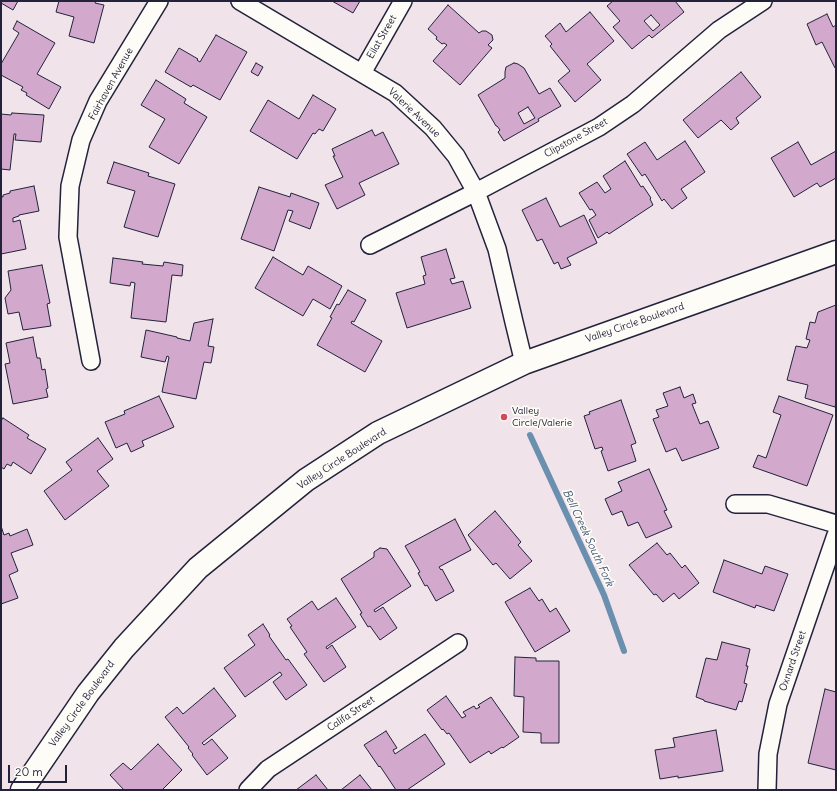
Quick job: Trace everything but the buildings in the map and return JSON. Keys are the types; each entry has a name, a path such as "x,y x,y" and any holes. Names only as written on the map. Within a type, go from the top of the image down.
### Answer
{"main road":[{"name":"Valley Circle Boulevard","path":"22,790 88,693 124,648 198,568 306,480 378,433 524,363 836,252"}],"street":[{"name":"Fairhaven Avenue","path":"91,360 68,237 70,186 81,140 98,101 159,1"},
{"name":"Valerie Avenue","path":"240,1 362,72 395,93 433,128 456,156 476,192 497,249 524,363"},
{"name":"Eilat Street","path":"362,72 403,1"},
{"name":"Clipstone Street","path":"370,245 476,192 599,127 632,104 719,30 762,1"},
{"path":"735,504 768,504 836,524"},
{"name":"Oxnard Street","path":"767,790 768,754 778,704 836,535"},
{"name":"Califa Street","path":"248,790 268,769 458,643"}],"waterway":[{"name":"Bell Creek South Fork","path":"530,435 604,595 624,651"}],"place":[{"name":"Valley Circle/Valerie","path":"504,417"}]}
